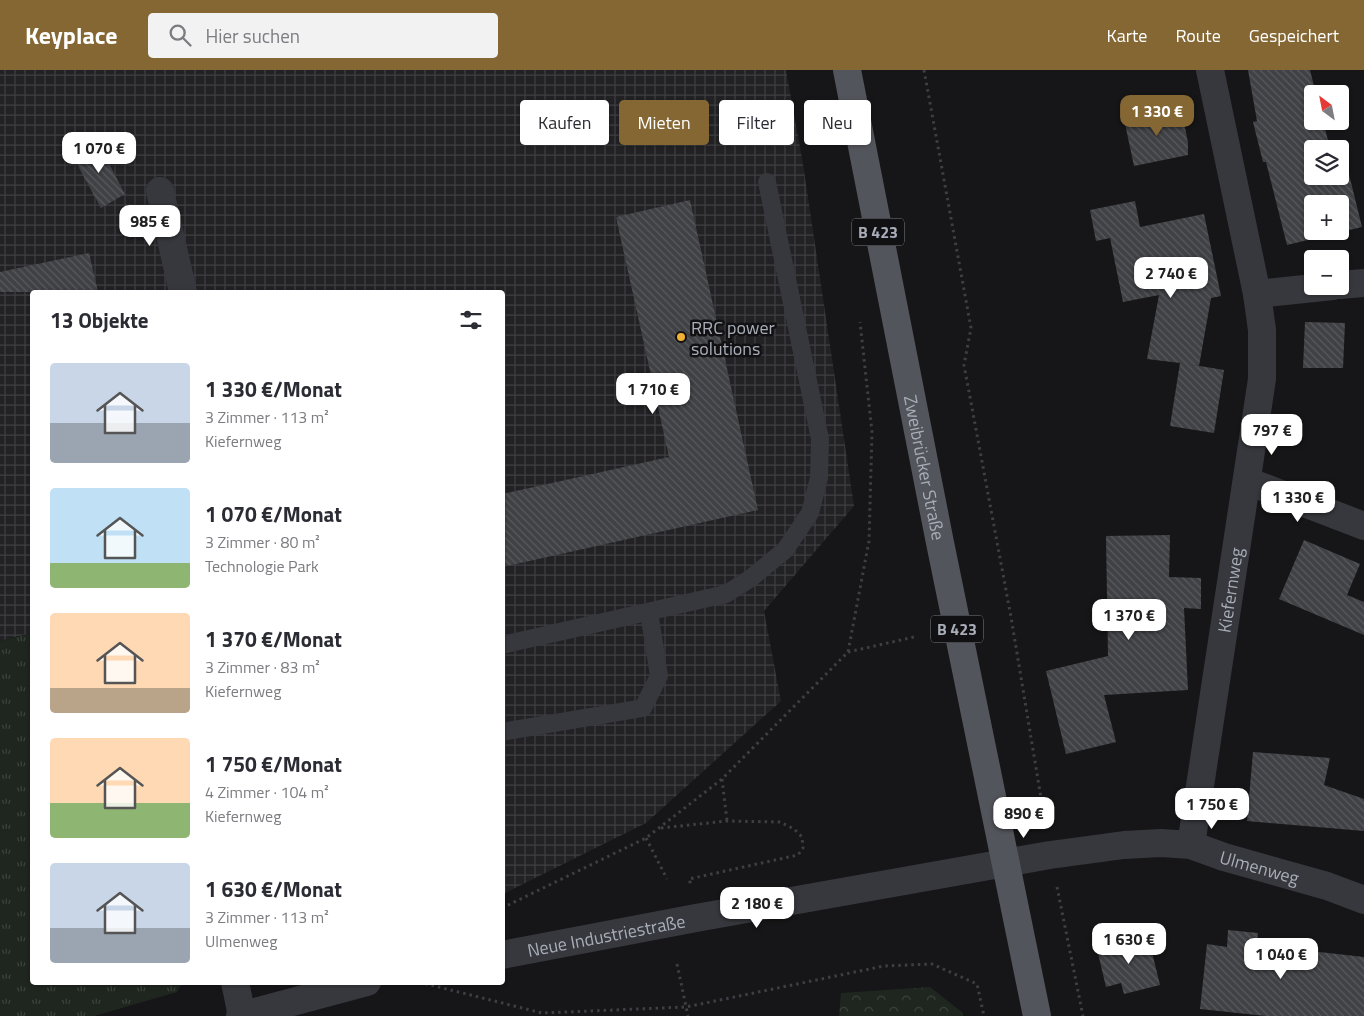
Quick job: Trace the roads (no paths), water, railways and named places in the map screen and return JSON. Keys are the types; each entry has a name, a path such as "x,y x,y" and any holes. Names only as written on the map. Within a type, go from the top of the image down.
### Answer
{"main road":[{"name":"Zweibrücker Straße","path":"847,70 1005,864"},
{"name":"B 423","path":"1005,864 1038,1016"}],"street":[{"name":"Kiefernweg","path":"1191,845 1262,379 1262,330 1257,294 1210,70"},
{"path":"160,191 183,290"},
{"path":"1349,285 1364,283"},
{"path":"1257,294 1304,289"},
{"path":"1247,481 1364,526"},
{"name":"Ulmenweg","path":"1005,864 1050,855 1124,845 1161,843 1191,845 1232,860 1327,886 1364,900"},
{"name":"Neue Industriestraße","path":"505,954 696,918 1005,864"},
{"path":"236,985 241,1016 356,985"}],"lane":[{"path":"505,644 726,594 751,578 785,550 810,513 819,478 820,439 766,182"},
{"path":"505,731 643,708 659,676 649,612"}],"place":[{"name":"RRC power solutions","path":"681,337"}]}
